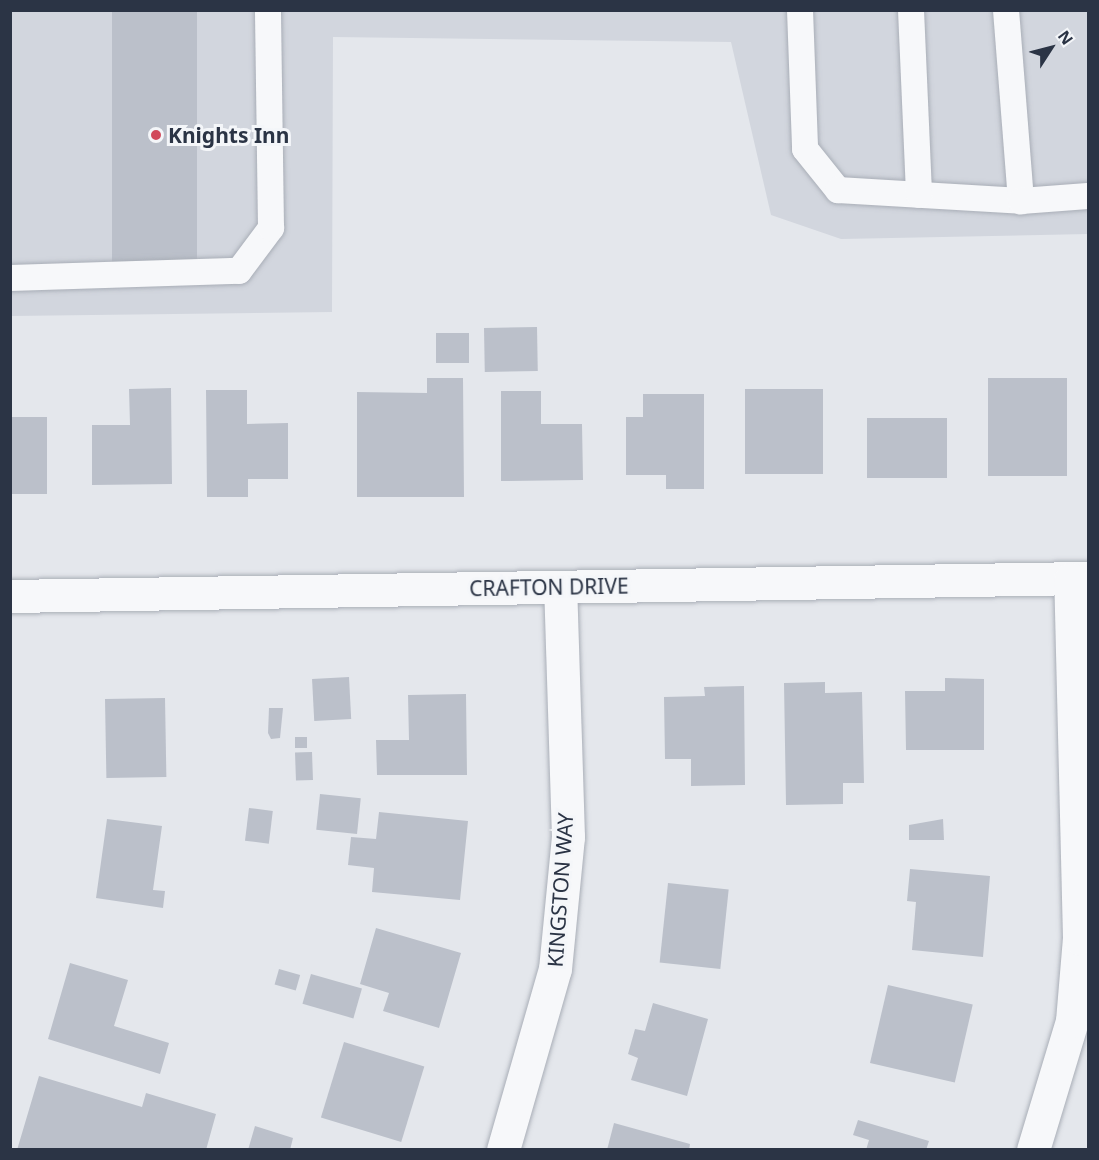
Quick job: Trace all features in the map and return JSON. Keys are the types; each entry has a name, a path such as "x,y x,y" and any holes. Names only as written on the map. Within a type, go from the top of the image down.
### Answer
{"street":[{"name":"CRAFTON DRIVE","path":"10,596 1079,578"},
{"path":"1033,1149 1072,1021 1078,938 1079,578"},
{"name":"KINGSTON WAY","path":"503,1149 555,969 568,837 560,587"}],"lane":[{"path":"10,278 239,271 271,228 268,10"},
{"path":"800,10 805,149 838,190 1021,201 1089,196"},
{"path":"911,10 919,195"},
{"path":"1006,10 1021,201"}],"shaded area":[{"path":"10,11 1088,11 1088,234 841,239 771,215 731,42 333,37 332,312 11,316"}],"building":[{"name":"Knights Inn","path":"112,10 197,10 197,264 112,264"},
{"path":"537,327 538,371 485,372 484,328"},
{"path":"436,333 469,333 469,363 436,363"},
{"path":"427,378 463,378 464,497 357,497 357,392 427,393"},
{"path":"988,378 1067,378 1067,476 988,476"},
{"path":"171,388 172,484 92,485 92,425 130,425 129,389"},
{"path":"745,389 823,389 823,474 745,474"},
{"path":"206,390 247,390 247,424 288,423 288,479 248,479 248,497 207,497"},
{"path":"501,391 541,391 541,424 582,424 583,480 501,481"},
{"path":"643,394 704,394 704,489 666,489 666,475 626,475 626,417 643,417"},
{"path":"10,417 47,417 47,494 10,494"},
{"path":"867,418 947,418 947,478 867,478"},
{"path":"349,677 351,719 314,721 312,679"},
{"path":"945,678 984,679 984,750 906,750 905,691 945,691"},
{"path":"825,682 825,693 862,692 864,783 843,783 843,804 786,805 784,683"},
{"path":"744,686 745,785 691,786 691,759 665,759 664,697 705,696 704,687"},
{"path":"466,694 467,775 377,775 376,740 409,740 408,695"},
{"path":"165,698 166,777 106,778 105,699"},
{"path":"269,708 283,708 280,738 271,739 268,733"},
{"path":"295,737 307,737 307,748 295,748"},
{"path":"312,752 313,780 296,781 295,753"},
{"path":"320,794 361,798 357,834 316,830"},
{"path":"249,808 273,811 269,844 245,841"},
{"path":"379,812 468,821 460,900 372,892 374,868 348,865 351,837 376,839"},
{"path":"107,819 162,826 153,890 165,891 163,908 96,898"},
{"path":"943,819 944,840 909,840 909,825"},
{"path":"910,869 990,876 983,957 912,950 916,902 907,901"},
{"path":"668,883 729,889 720,969 660,963"},
{"path":"376,928 461,953 439,1028 383,1011 389,993 360,984"},
{"path":"70,963 128,980 114,1026 169,1043 160,1074 48,1039"},
{"path":"279,969 300,975 296,990 275,984"},
{"path":"311,974 362,989 353,1018 302,1004"},
{"path":"888,985 973,1005 955,1083 870,1063"},
{"path":"653,1003 708,1019 687,1096 631,1080 638,1058 628,1054 635,1029 645,1031"},
{"path":"344,1042 424,1067 401,1142 321,1118"},
{"path":"39,1076 142,1107 146,1093 216,1114 206,1150 17,1150"},
{"path":"858,1120 929,1141 926,1150 866,1150 869,1140 853,1135"},
{"path":"614,1123 690,1144 689,1150 607,1150"},
{"path":"255,1126 293,1138 290,1150 248,1150"}],"place":[{"name":"Knights Inn","path":"156,135"}]}
